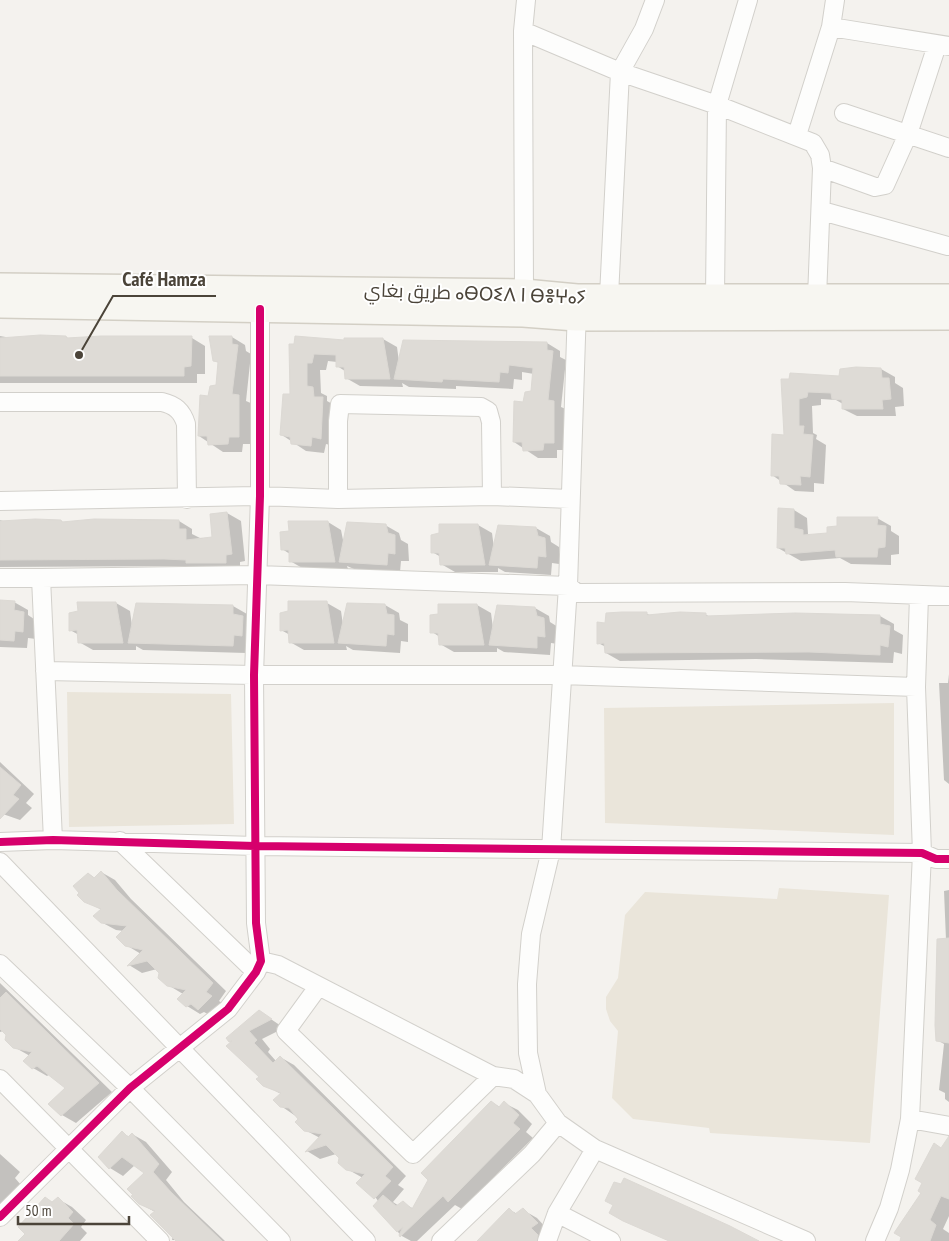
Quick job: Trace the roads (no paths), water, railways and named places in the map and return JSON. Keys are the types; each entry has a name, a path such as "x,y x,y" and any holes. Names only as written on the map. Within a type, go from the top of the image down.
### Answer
{"main road":[{"name":"طريق بغاي ⴰⴱⵔⵉⴷ ⵏ ⴱⴻⵖⴰⵢ","path":"0,286 524,292 577,307 609,296 949,297"},
{"name":"طريق بغاي ⴰⴱⵔⵉⴷ ⵏ ⴱⴻⵖⴰⵢ","path":"0,305 523,314 577,307 949,317"}],"street":[{"path":"524,292 523,31 526,0"},
{"path":"609,296 620,72 644,29 655,0"},
{"path":"715,297 717,105 748,0"},
{"path":"797,135 831,27 835,0"},
{"path":"822,168 875,187 883,187 888,182 943,46 831,27"},
{"path":"523,31 620,72 717,105 797,135 813,143 820,155 822,168 822,211 817,298"},
{"path":"844,113 949,148"},
{"path":"822,211 948,246"},
{"path":"537,1094 528,1053 527,984 531,934 551,850 568,586 577,307"},
{"path":"0,1217 130,1088 228,1009 258,967 254,846 254,675 260,496 260,309"},
{"path":"0,402 162,402 175,407 184,418 186,424 187,499"},
{"path":"338,499 338,421 340,404 481,407 488,411 491,422 492,496"},
{"path":"0,501 187,499 260,496 338,499 492,496 570,499"},
{"path":"0,578 257,575 568,586 577,593 845,592 949,596"},
{"path":"41,578 53,840"},
{"path":"875,1241 889,1208 910,1119 922,853 916,687 919,596"},
{"path":"44,671 254,675 561,675 916,687"},
{"path":"0,842 53,840 254,846 922,853 936,859 949,860"},
{"path":"120,841 258,967 278,965 493,1076 514,1079 537,1094 558,1123 595,1149 806,1241"},
{"path":"0,862 366,1241"},
{"path":"0,964 130,1088 281,1241"},
{"path":"318,987 286,1031 413,1154 493,1076"},
{"path":"0,1079 160,1241"},
{"path":"910,1119 949,1126"},
{"path":"441,1241 532,1154 558,1123"},
{"path":"547,1241 557,1213 595,1149"},
{"path":"557,1213 612,1241"}],"place":[{"name":"Café Hamza","path":"79,355"}]}
